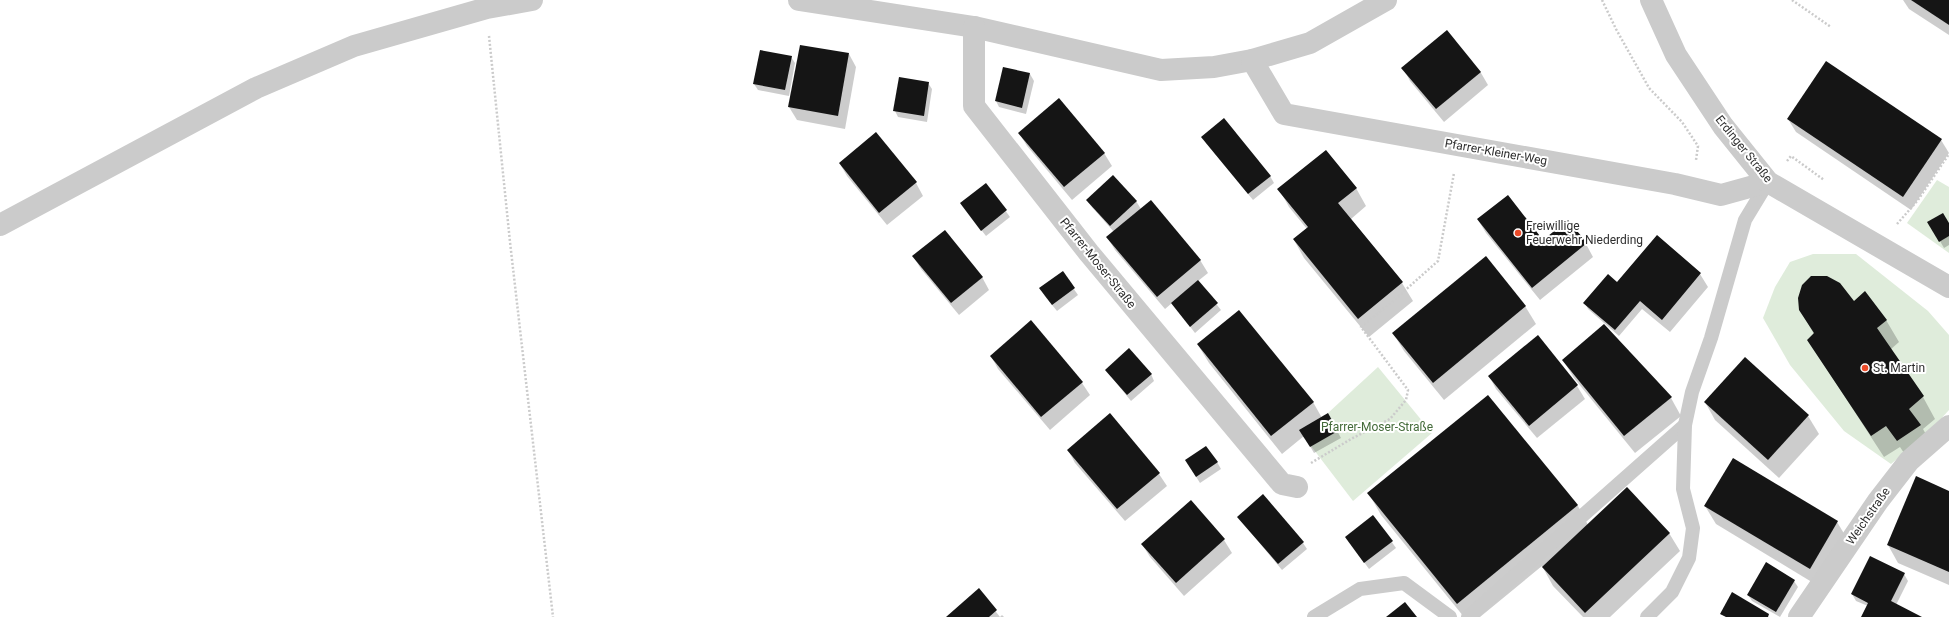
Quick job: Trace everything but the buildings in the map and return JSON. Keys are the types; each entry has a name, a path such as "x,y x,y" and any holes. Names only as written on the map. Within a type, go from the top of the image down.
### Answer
{"street":[{"path":"0,225 256,88 354,46 486,8 532,0"},
{"path":"799,0 974,27 1162,70 1214,67 1252,60 1310,43 1386,0"},
{"name":"Erdinger Straße","path":"1651,0 1676,55 1723,126 1768,182 1949,287"},
{"name":"Pfarrer-Moser-Straße","path":"974,27 974,106 1089,253 1289,486"},
{"name":"Pfarrer-Kleiner-Weg","path":"1252,60 1284,114 1691,188 1721,195 1768,182"},
{"name":"Weichstraße","path":"1799,617 1878,501 1904,467 1949,426"}],"lane":[{"path":"1647,617 1672,592 1689,558 1693,528 1684,489 1685,426 1692,392 1711,338 1744,220 1768,182"},
{"path":"1468,617 1685,426"},
{"path":"1314,617 1360,589 1404,582 1450,617"}],"path":[{"path":"1602,0 1616,29 1649,88 1682,122 1698,146 1691,188"},
{"path":"1792,0 1831,27"},
{"path":"486,8 510,242 553,617"},
{"path":"1289,486 1319,458 1390,419 1406,400 1408,390 1361,327 1393,301 1438,260 1459,145"},
{"path":"1878,246 1918,200 1948,157"}],"green space":[{"path":"1937,180 1949,187 1949,253 1907,223"},
{"path":"1813,254 1856,254 1928,311 1949,335 1949,410 1928,433 1891,464 1844,431 1790,365 1763,318 1775,287 1790,262"},
{"name":"Pfarrer-Moser-Straße","path":"1378,367 1432,433 1353,501 1311,446 1338,431 1328,413"}],"place":[{"name":"Freiwillige Feuerwehr Niederding","path":"1518,233"},
{"name":"St. Martin","path":"1865,368"}]}
